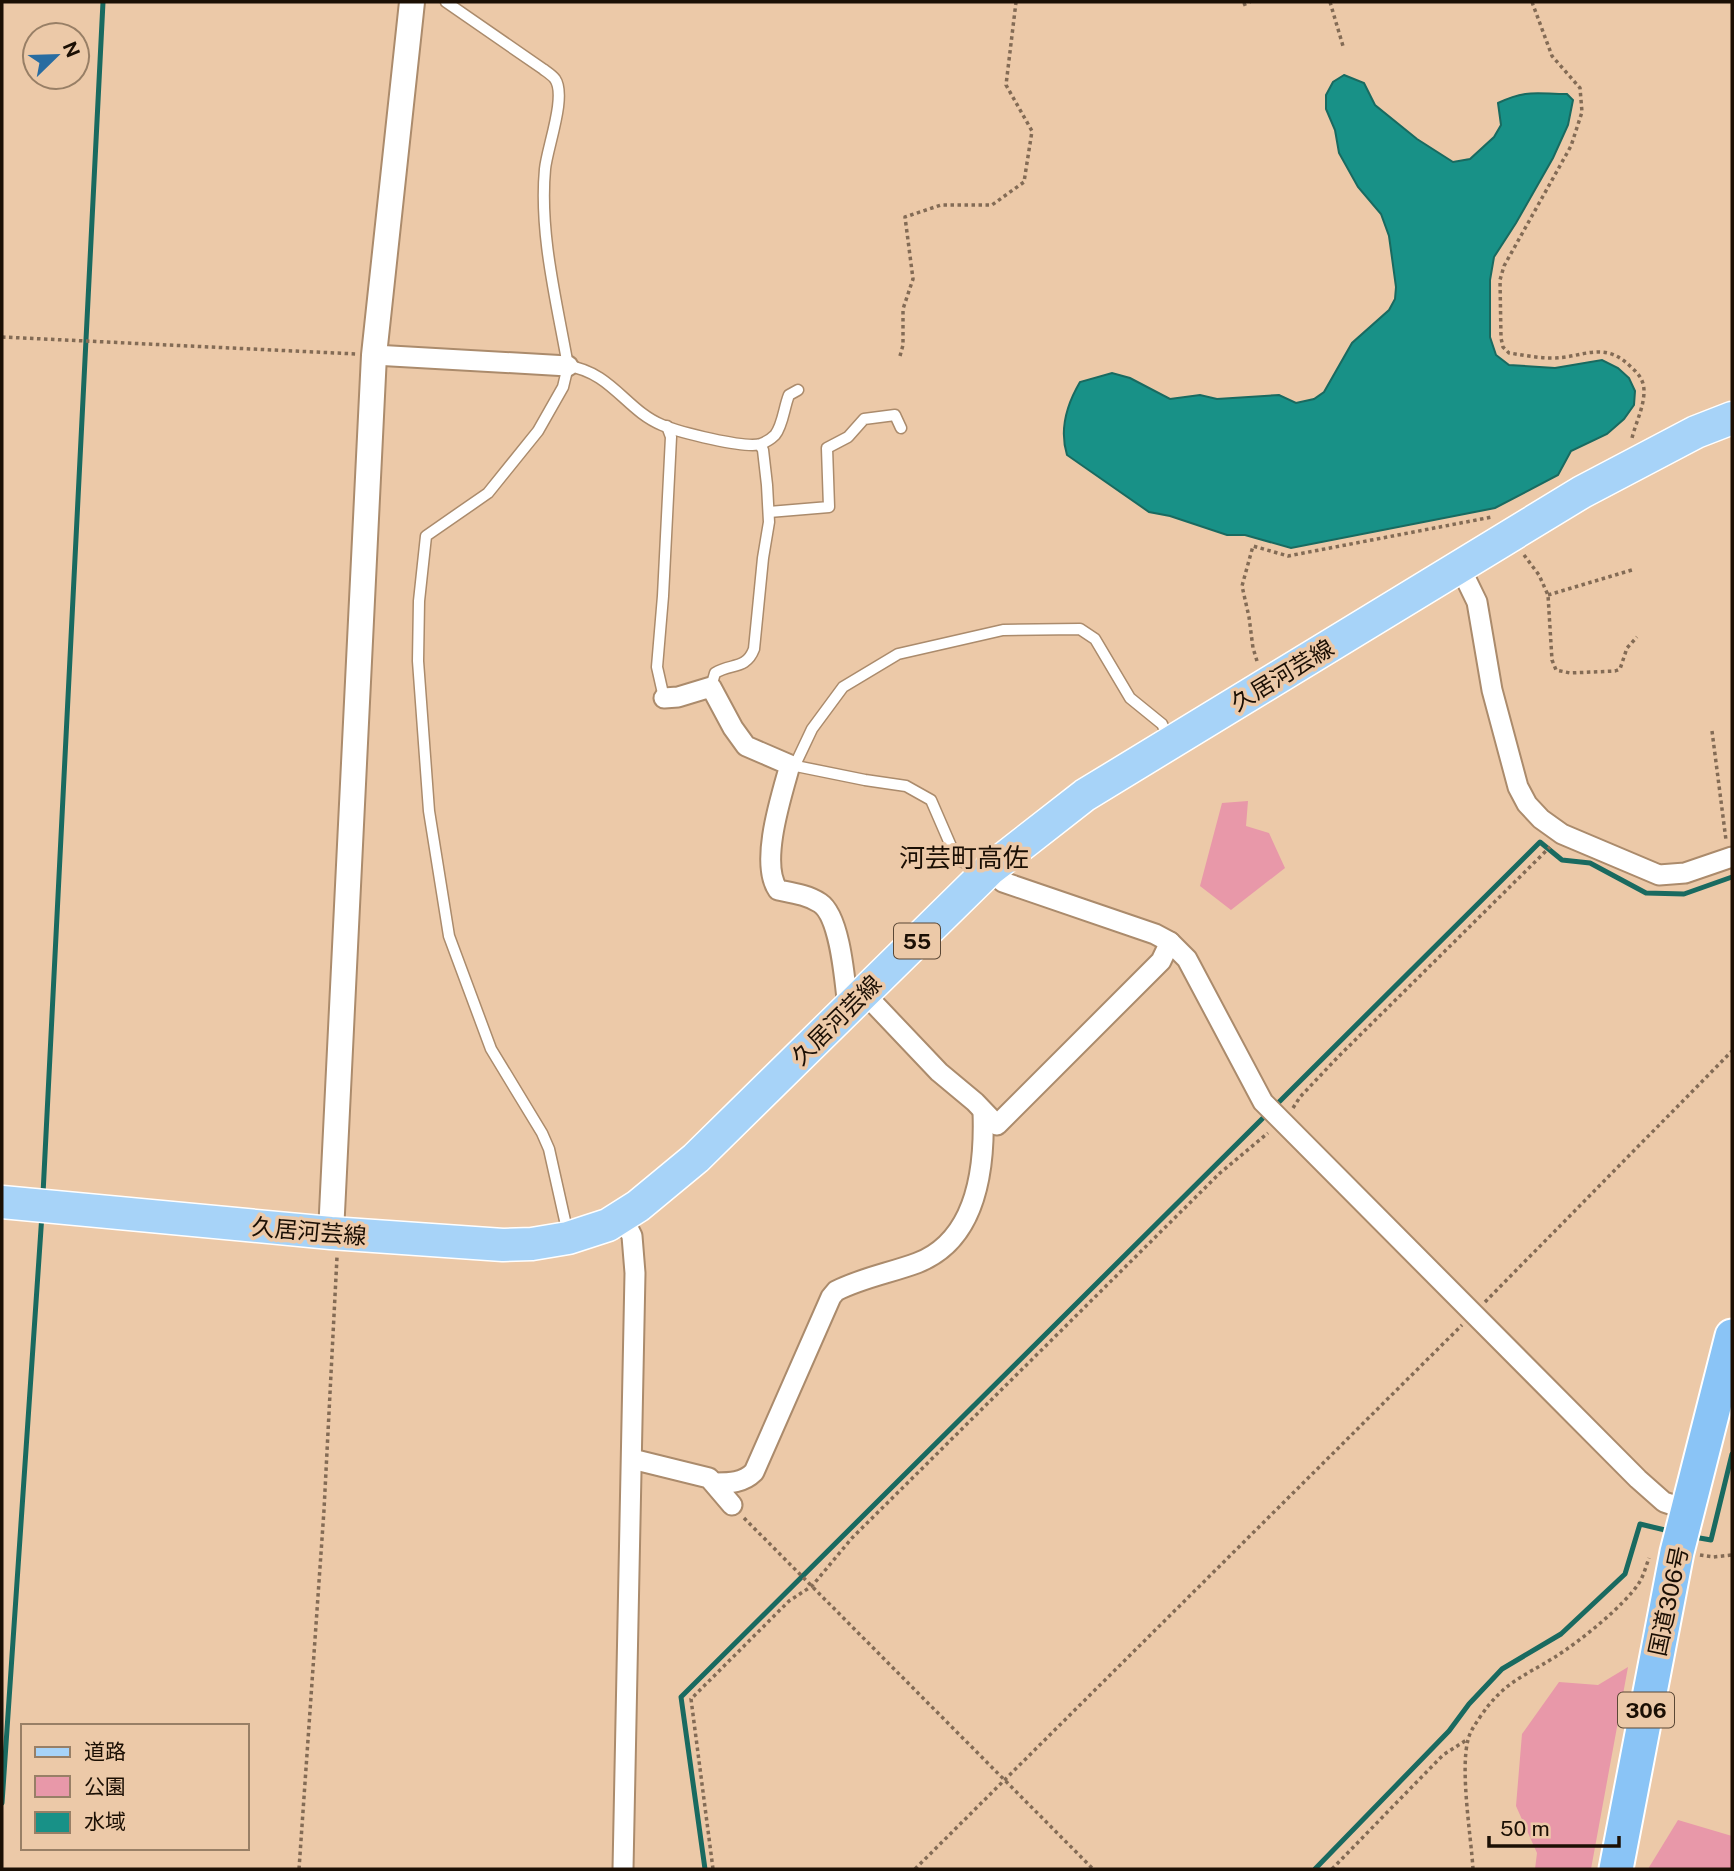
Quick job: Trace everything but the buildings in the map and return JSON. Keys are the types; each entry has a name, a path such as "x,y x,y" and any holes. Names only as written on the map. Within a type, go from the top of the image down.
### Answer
{"highway":[{"name":"国道306号","path":"1616,1869 1664,1551 1688,1510 1732,1336"}],"main road":[{"name":"久居河芸線","path":"14,1203 334,1233 503,1245 532,1244 568,1238 608,1225 638,1206 696,1158 989,870 1086,795 1460,567 1502,527 1583,492 1696,432 1732,418"}],"street":[{"path":"334,1233 374,355 412,2"},
{"path":"374,355 568,366"},
{"path":"1460,567 1477,602 1492,690 1518,787 1527,804 1541,819 1562,834 1651,874 1676,875 1730,857"},
{"path":"664,698 678,697 711,687 746,746 792,765 773,827 771,875 778,890 798,893 822,904 828,911 835,930 856,1001 975,1102 997,1125 1161,961 1170,942"},
{"path":"989,870 1003,881 1156,934 1170,942 1187,960 1274,1114 1638,1479 1664,1502 1688,1510"},
{"path":"715,1483 735,1482 748,1478 754,1472 836,1291 927,1258 940,1249 967,1219 980,1174 984,1144 983,1112"},
{"path":"622,1216 632,1236 635,1273 623,1869"},
{"path":"632,1459 709,1478 732,1505"}],"lane":[{"path":"446,2 543,69 555,79 558,87 558,101 545,169 544,199 548,245 568,366 563,387 538,431 488,493 426,537 419,601 418,661 429,811 449,936 491,1049 549,1149 568,1238"},
{"path":"568,366 585,369 661,425 709,438 760,444 776,434 789,395 798,390"},
{"path":"769,512 829,508 827,449 848,437 864,419 895,415 901,428"},
{"path":"664,698 657,667 671,437 667,426"},
{"path":"711,687 715,673 746,662 754,649 769,512 763,450 760,444"},
{"path":"989,870 957,860 931,800 906,786 792,765 819,718 846,684 859,679 898,654 1003,630 1080,629 1094,639 1130,698 1162,724 1171,743"}],"path":[{"path":"900,356 903,345 903,309 913,279 905,217 941,205 992,205 1024,182 1032,131 1006,85 1016,2"},
{"path":"1243,5 1250,2"},
{"path":"1330,2 1343,46"},
{"path":"1532,2 1552,56 1580,88 1581,112 1571,146 1504,265 1500,280 1503,347 1509,353 1551,358 1598,351 1611,353 1628,363 1642,381 1644,391 1631,441 1631,453 1636,464"},
{"path":"2,337 374,355"},
{"path":"1269,683 1253,648 1249,617 1242,593 1253,546 1288,556 1502,527 1539,575 1548,595 1552,660 1556,670 1620,669 1627,648 1637,637"},
{"path":"1548,595 1632,570"},
{"path":"1712,731 1730,857"},
{"path":"713,1869 691,1699 789,1601 812,1586 852,1538 1220,1173 1274,1114 1300,1097 1543,854"},
{"path":"915,1869 1474,1313 1732,1051"},
{"path":"299,1869 324,1510 334,1233"},
{"path":"732,1505 1093,1869"},
{"path":"1473,1869 1466,1766 1468,1739 1491,1702 1512,1682 1553,1659 1586,1636 1634,1588 1645,1570 1664,1551 1713,1558 1732,1555"},
{"path":"1332,1869 1443,1755 1468,1739"}],"green space":[{"path":"1248,801 1246,826 1269,833 1285,868 1231,910 1200,886 1222,803"},
{"path":"1628,1667 1591,1869 1535,1869 1537,1853 1516,1806 1522,1734 1559,1682 1598,1685"},
{"path":"1678,1820 1732,1836 1732,1869 1648,1869"}],"water":[{"path":"1344,75 1364,83 1375,105 1417,139 1453,162 1470,159 1494,137 1501,125 1498,103 1532,93 1567,94 1573,100 1568,125 1553,158 1494,257 1490,280 1490,337 1496,355 1509,365 1555,368 1602,360 1618,368 1629,378 1635,391 1634,405 1624,419 1607,434 1571,451 1558,475 1495,508 1291,548 1245,535 1227,535 1170,516 1149,512 1067,455 1064,426 1071,399 1080,382 1112,373 1130,378 1170,399 1200,395 1217,399 1279,395 1296,403 1314,399 1324,392 1352,343 1389,310 1395,299 1396,287 1389,236 1381,214 1358,187 1339,153 1335,130 1326,109 1326,95 1333,82"}],"waterway":[{"path":"43,1194 103,2"},
{"path":"1275,1106 1540,842 1562,860 1590,863 1646,893 1684,894 1732,877"},
{"path":"705,1869 681,1697 1268,1113"},
{"path":"2,1803 42,1214"},
{"path":"1694,1537 1711,1540 1732,1454"},
{"path":"1315,1869 1449,1731 1469,1704 1502,1669 1561,1634 1625,1574 1640,1524 1665,1530"}],"district":[{"name":"河芸町高佐","path":"964,857"}]}
